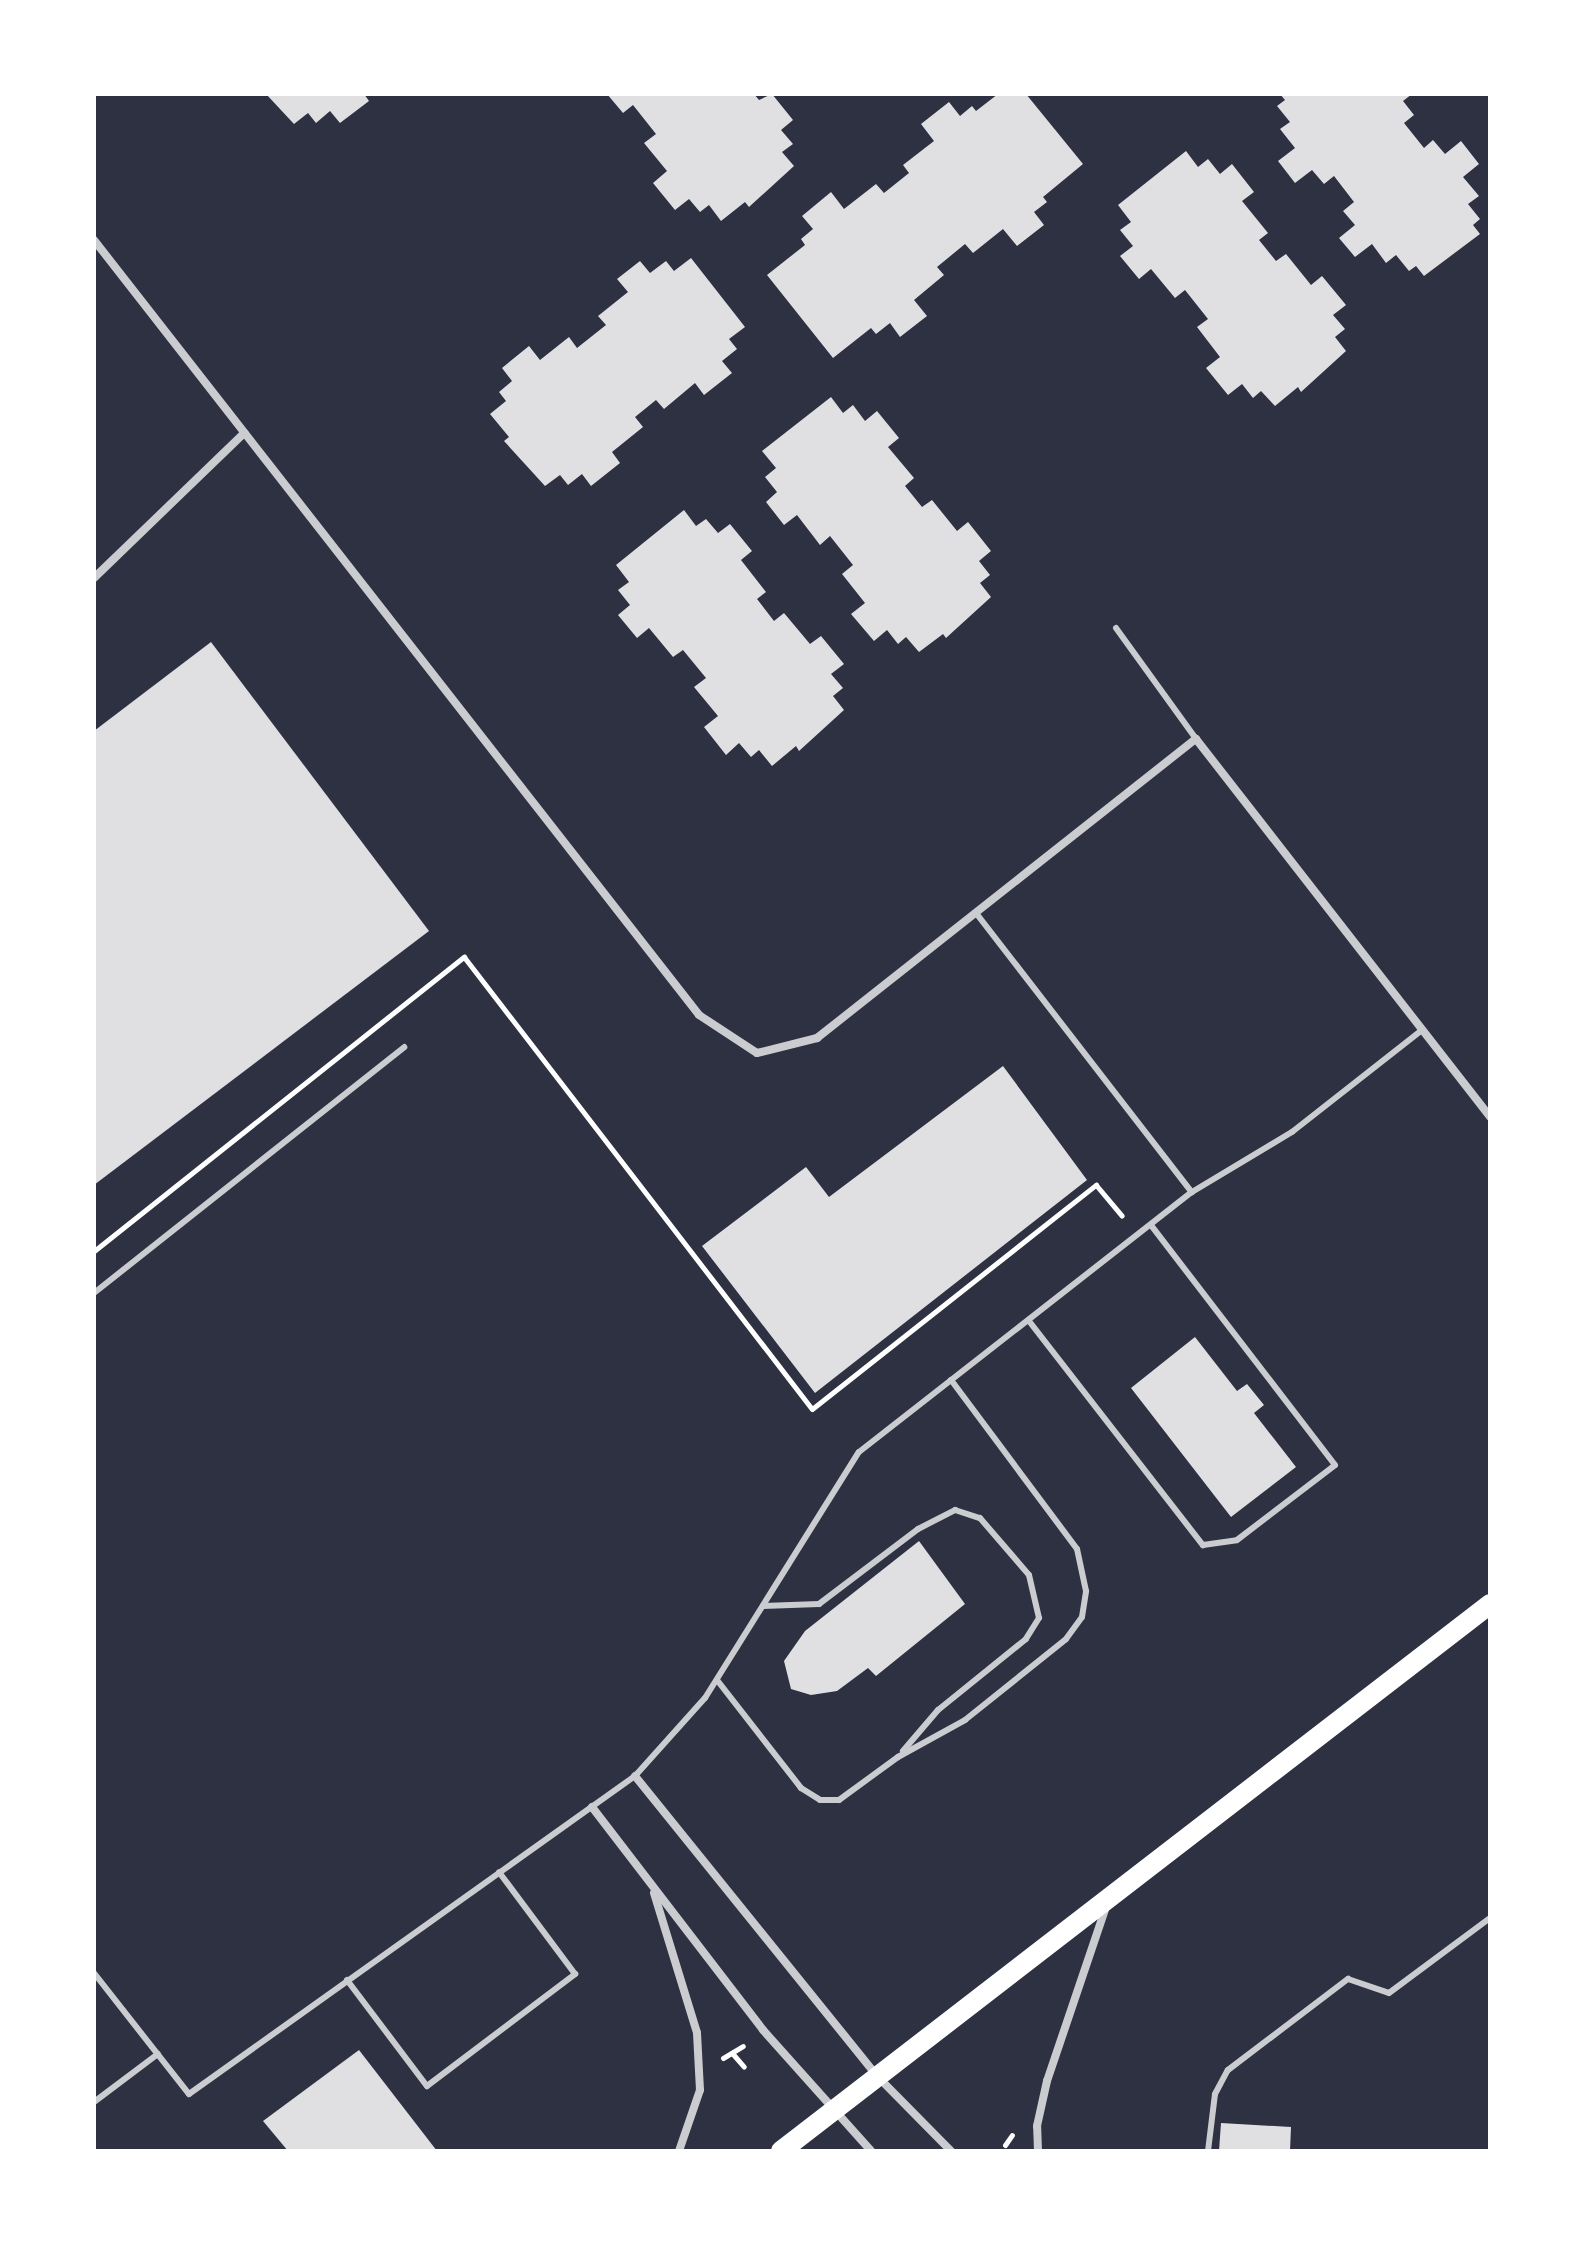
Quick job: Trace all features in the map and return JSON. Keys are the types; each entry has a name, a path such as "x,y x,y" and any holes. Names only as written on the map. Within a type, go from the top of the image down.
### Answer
{"main road":[{"path":"781,2151 1490,1604"}],"street":[{"path":"94,240 699,1015 757,1053 817,1038 1196,739 1490,1117"},
{"path":"94,578 244,433"},
{"path":"635,1776 878,2077 951,2151"},
{"path":"592,1807 832,2113 871,2151"},
{"path":"652,1884 697,2033 700,2090 679,2151"},
{"path":"1038,2151 1037,2126 1047,2081 1108,1900"}],"lane":[{"path":"1116,628 1196,739"},
{"path":"976,913 1192,1192"},
{"path":"94,1973 189,2094 635,1776 717,1680 859,1452 1192,1192 1292,1132 1422,1030"},
{"path":"94,1293 404,1047"},
{"path":"1029,1321 1203,1545 1237,1540 1335,1465 1151,1225"},
{"path":"717,1680 801,1788 820,1800 839,1800 898,1757 965,1720 1066,1639 1082,1617 1086,1591 1077,1549 951,1380"},
{"path":"763,1606 819,1604 918,1529 955,1510 980,1518 1029,1575 1039,1618 1026,1639 938,1710 898,1757"},
{"path":"347,1980 427,2086 575,1974 499,1872"},
{"path":"1208,2151 1215,2094 1228,2070 1348,1979 1389,1993 1490,1918"},
{"path":"94,2102 158,2054"}],"path":[{"path":"94,1251 464,957 812,1409 1096,1185 1138,1236"},
{"path":"714,2064 743,2046"},
{"path":"732,2053 744,2067"}],"building":[{"path":"266,94 364,94 369,101 340,123 330,111 316,123 308,113 294,124"},
{"path":"607,94 754,94 759,100 772,94 793,120 781,130 793,144 782,152 794,166 749,207 745,202 721,221 709,205 700,212 689,199 675,210 653,183 667,171 644,143 656,134 633,105 623,113"},
{"path":"998,94 1026,94 1083,164 1043,197 1047,202 1034,212 1044,225 1017,246 1003,229 973,253 965,244 937,267 944,275 914,300 927,316 900,337 890,323 876,334 871,328 833,358 767,275 805,245 801,239 813,229 802,216 831,192 844,209 876,184 884,193 909,173 903,165 934,141 921,124 949,102 960,116 972,106 976,111"},
{"path":"1280,94 1412,94 1403,101 1414,115 1404,123 1424,148 1433,140 1445,154 1461,141 1479,164 1463,177 1479,196 1468,204 1480,219 1473,225 1480,234 1424,276 1416,266 1409,271 1396,255 1386,263 1372,244 1355,257 1339,238 1355,225 1343,211 1354,202 1334,176 1324,184 1312,170 1295,183 1278,161 1295,148 1280,129 1290,122 1277,106 1285,100"},
{"path":"1186,151 1198,167 1208,159 1220,174 1232,164 1254,192 1242,201 1268,233 1259,240 1276,261 1286,254 1311,285 1322,276 1346,305 1333,315 1345,329 1335,337 1346,351 1301,392 1298,387 1275,406 1261,391 1253,398 1242,384 1228,395 1206,368 1220,357 1197,327 1208,319 1185,290 1175,298 1151,269 1139,279 1120,256 1133,246 1120,230 1131,222 1118,205"},
{"path":"691,258 745,327 729,339 737,349 722,361 732,373 704,395 695,383 664,409 656,400 635,417 643,427 612,452 620,463 591,486 582,474 568,485 560,475 545,486 504,441 509,437 490,414 506,401 499,392 512,381 502,368 529,346 540,360 569,337 577,348 606,325 598,316 628,292 617,279 640,261 650,273 666,261 674,271"},
{"path":"831,397 843,413 853,405 865,421 877,411 899,438 888,447 914,478 905,486 922,507 932,500 957,531 968,522 991,551 979,561 990,575 980,583 991,597 946,638 943,634 919,652 906,637 898,644 887,630 874,641 851,614 865,603 842,574 853,565 830,536 820,545 797,515 784,525 766,502 777,492 765,477 776,468 762,451"},
{"path":"684,510 696,526 706,519 718,533 730,524 752,551 741,560 766,592 757,599 774,621 784,613 810,644 821,636 844,664 831,674 843,688 833,696 844,710 799,751 796,746 772,766 759,750 751,757 739,743 726,755 704,727 718,716 694,687 706,678 683,650 673,657 649,628 637,638 618,615 630,605 618,590 629,582 616,565"},
{"path":"211,642 429,931 94,1185 94,731"},
{"path":"1003,1066 1087,1180 815,1393 702,1246 806,1167 829,1197"},
{"path":"1195,1337 1237,1391 1247,1384 1264,1405 1254,1413 1296,1467 1231,1517 1131,1388"},
{"path":"919,1541 965,1604 876,1676 868,1668 837,1691 811,1695 791,1689 784,1661 805,1631"},
{"path":"359,2050 437,2151 288,2151 263,2121"},
{"path":"1221,2123 1291,2127 1290,2151 1219,2151"}]}
